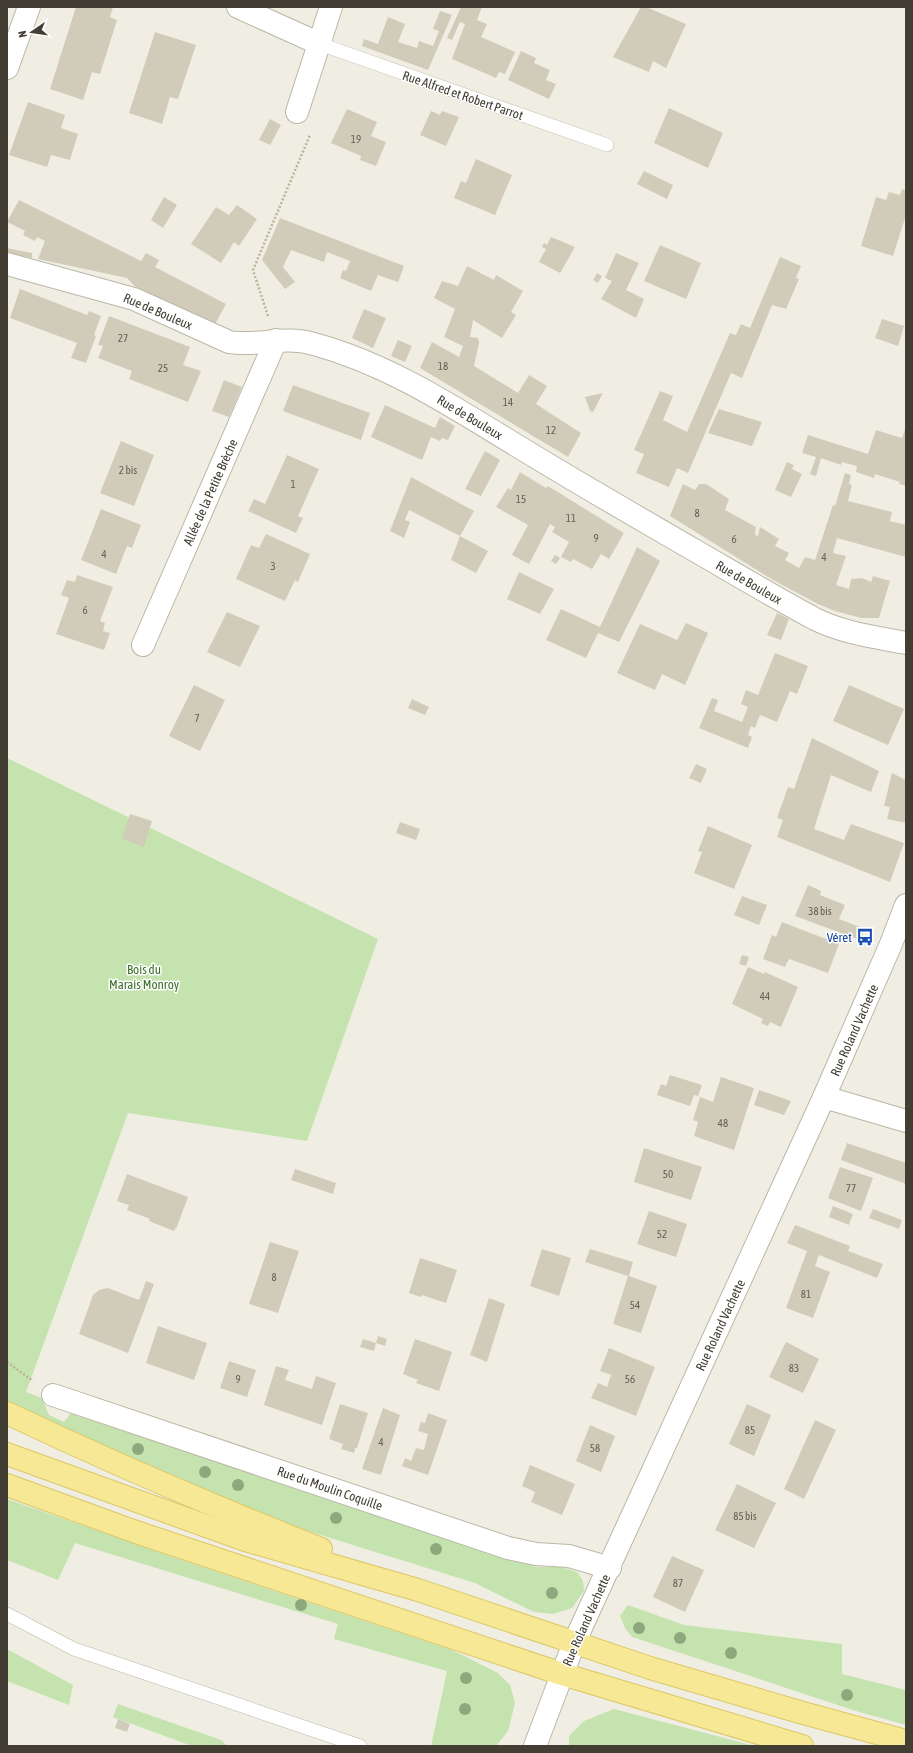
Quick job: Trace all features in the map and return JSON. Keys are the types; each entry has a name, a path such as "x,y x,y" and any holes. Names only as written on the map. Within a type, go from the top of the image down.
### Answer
{"main road":[{"path":"7,1413 82,1448 228,1511 418,1590"},
{"path":"7,1454 245,1540 418,1590 574,1643 788,1709 906,1741"},
{"path":"7,1485 144,1535 562,1674 802,1746"}],"street":[{"path":"7,68 29,7"},
{"path":"238,7 320,44"},
{"path":"297,112 331,7"},
{"name":"Rue de Bouleux","path":"7,264 134,299 229,342 239,344 276,340 293,340 314,344 372,364 404,378 561,473 830,627 906,643"},
{"name":"Allée de la Petite Brèche","path":"143,645 276,340"},
{"name":"Rue Roland Vachette","path":"535,1746 574,1643 610,1568 824,1097 891,944 906,905"},
{"path":"824,1097 906,1121"},
{"name":"Rue du Moulin Coquille","path":"53,1395 508,1548 536,1554 569,1556 610,1568"}],"lane":[{"name":"Rue Alfred et Robert Parrot","path":"320,44 607,145"},
{"path":"7,1614 74,1649 360,1746"}],"path":[{"path":"276,340 253,270 312,128"},
{"path":"7,1362 53,1395"}],"green space":[{"name":"Bois du Marais Monroy","path":"7,758 378,939 307,1141 128,1113 26,1392 42,1398 49,1415 64,1422 71,1413 536,1567 562,1567 577,1572 583,1581 584,1591 572,1608 553,1614 534,1612 475,1583 282,1523 164,1475 7,1402"},
{"path":"7,1499 178,1559 452,1650 498,1673 510,1685 515,1703 508,1731 496,1746 431,1746 447,1671 334,1639 338,1624 75,1543 58,1580 7,1560"},
{"path":"628,1605 684,1625 842,1644 842,1674 906,1690 906,1725 859,1712 632,1637 625,1628 620,1616"},
{"path":"7,1649 73,1685 69,1705 7,1681"},
{"path":"118,1704 221,1740 227,1746 192,1746 113,1717"},
{"path":"614,1709 755,1746 569,1746 569,1736 584,1721"}],"building":[{"path":"76,7 113,7 110,17 117,20 100,74 92,72 83,100 50,89"},
{"path":"461,7 482,7 477,20 487,24 481,37 515,52 505,74 499,72 496,78 452,59 465,24 460,22 452,40 447,38"},
{"path":"641,7 646,7 686,24 666,68 653,61 649,72 613,57"},
{"path":"440,11 452,15 428,70 362,46 364,39 378,44 388,17 405,24 398,42 417,48 419,41 433,46 439,31 433,29"},
{"path":"155,32 196,45 178,99 170,97 162,124 129,113"},
{"path":"521,51 536,58 534,63 550,70 546,80 556,84 549,99 508,80"},
{"path":"28,102 65,115 61,128 78,134 70,160 51,155 47,167 9,155"},
{"path":"669,108 723,133 708,168 654,143"},
{"path":"347,109 377,122 371,136 386,142 376,166 360,160 361,156 331,143"},
{"path":"431,111 440,115 442,111 459,117 446,146 420,135"},
{"path":"270,119 281,125 270,145 259,140"},
{"path":"476,159 512,175 495,215 454,198 461,181 466,183"},
{"path":"644,171 673,185 667,199 637,184"},
{"path":"902,189 906,191 906,215 893,256 861,246 876,197 886,200 889,192 900,195"},
{"path":"164,197 177,205 163,228 151,220"},
{"path":"19,200 141,261 146,253 159,260 155,267 226,304 213,328 140,292 127,278 38,259 45,241 37,237 35,241 23,235 25,231 7,222"},
{"path":"237,205 257,219 239,246 234,242 221,263 191,244 216,207 229,215"},
{"path":"280,218 404,266 398,282 378,275 371,291 340,278 343,270 346,271 350,261 327,252 324,262 291,250 283,267 295,282 285,289 262,260"},
{"path":"551,237 575,247 560,273 539,262 546,249 542,247 544,243 547,245"},
{"path":"660,245 701,263 686,299 644,281"},
{"path":"7,248 32,253 32,258 7,253"},
{"path":"616,253 639,263 626,290 644,299 636,318 601,299 612,281 605,278"},
{"path":"780,257 801,266 796,278 799,279 786,309 772,305 742,378 731,373 688,473 677,468 669,487 636,473 644,454 634,450 660,391 673,396 663,420 687,432 730,333 736,335 741,324 750,328"},
{"path":"467,266 494,280 496,275 523,291 511,312 516,315 502,338 473,320 470,337 478,338 479,343 474,366 518,393 529,375 547,386 536,404 581,433 568,457 420,368 432,342 459,357 463,346 444,337 455,309 434,298 442,281 458,286"},
{"path":"597,273 602,276 598,283 593,280"},
{"path":"20,289 87,315 89,311 101,316 94,335 96,336 86,363 71,358 77,343 10,318"},
{"path":"364,309 386,318 373,348 352,338"},
{"path":"109,316 190,347 183,365 201,371 188,402 129,379 132,371 98,358 103,346 98,345"},
{"path":"882,319 904,326 898,346 875,338"},
{"path":"398,340 412,346 405,362 391,356"},
{"path":"224,380 242,387 229,417 212,411"},
{"path":"293,385 370,413 361,440 283,411"},
{"path":"603,393 593,412 590,411 585,397"},
{"path":"385,405 435,428 440,417 455,426 448,440 442,438 440,441 431,437 422,460 371,437"},
{"path":"719,409 762,422 752,446 708,433"},
{"path":"906,427 906,486 899,484 900,482 875,474 874,478 856,472 857,466 842,462 841,465 821,458 816,476 810,474 816,457 802,453 808,435 868,454 876,430 902,438"},
{"path":"121,441 154,455 134,506 100,493"},
{"path":"485,451 500,460 481,496 465,489"},
{"path":"287,455 319,469 298,516 303,518 296,533 248,511 254,499 265,504"},
{"path":"787,462 794,465 792,469 802,474 791,497 775,490"},
{"path":"520,472 546,488 548,486 624,533 609,559 601,554 592,569 573,559 571,562 561,557 569,542 552,532 555,527 550,524 529,564 512,555 528,525 496,507 508,488 511,490"},
{"path":"845,473 851,475 849,484 852,485 848,501 892,512 890,521 906,525 906,557 837,538 833,553 846,556 836,585 849,589 851,579 862,578 871,582 873,576 890,581 879,618 861,618 835,611 818,604 773,580 670,516 683,484 695,490 699,484 706,484 729,499 725,510 756,527 755,535 758,536 760,527 779,539 775,546 789,553 785,560 799,568 805,557 815,560 833,505 835,506"},
{"path":"411,477 474,511 460,536 409,510 405,520 410,522 404,538 390,531"},
{"path":"101,509 141,525 132,548 127,546 116,574 81,560"},
{"path":"266,534 310,554 298,582 295,580 285,601 236,579 251,545 259,548"},
{"path":"460,536 488,551 476,573 451,560"},
{"path":"637,547 660,561 619,642 598,633 586,658 546,640 561,609 600,627"},
{"path":"555,555 560,558 556,564 551,561"},
{"path":"519,572 554,589 540,614 507,599"},
{"path":"77,575 113,587 100,621 105,623 103,631 110,633 104,650 56,634 69,598 61,595 67,580 75,582"},
{"path":"227,612 260,626 240,667 207,652"},
{"path":"777,613 789,619 781,640 767,635"},
{"path":"686,623 708,633 685,685 662,674 655,690 617,673 640,624 677,640"},
{"path":"775,653 808,666 797,694 790,691 777,722 760,715 755,728 751,726 748,735 752,737 748,748 699,728 712,698 718,700 714,711 742,722 748,707 741,704 746,690 758,695"},
{"path":"194,685 225,700 200,751 169,736"},
{"path":"849,685 904,709 888,745 833,721"},
{"path":"412,699 429,707 425,715 408,708"},
{"path":"812,738 879,771 871,792 831,775 814,829 844,840 851,824 904,843 890,882 777,837 783,820 777,818 788,787 794,789"},
{"path":"696,764 707,769 701,783 689,778"},
{"path":"892,773 906,780 906,823 887,819 890,807 884,806"},
{"path":"130,814 152,821 144,847 122,839"},
{"path":"400,822 420,829 416,840 396,833"},
{"path":"708,826 752,845 734,889 694,873 702,852 698,851"},
{"path":"808,885 821,891 820,895 845,905 839,919 865,929 860,940 795,916"},
{"path":"742,896 767,905 759,925 734,915"},
{"path":"782,922 839,944 828,973 789,959 785,967 763,959 772,935 776,937"},
{"path":"742,955 749,957 746,966 739,964"},
{"path":"748,967 764,974 765,972 798,987 781,1027 770,1022 768,1026 761,1023 763,1019 732,1004"},
{"path":"670,1075 702,1085 698,1096 694,1095 690,1106 657,1095 661,1084 666,1086"},
{"path":"721,1077 754,1088 734,1150 694,1136 698,1122 693,1120 700,1097 713,1102"},
{"path":"759,1090 791,1101 784,1115 754,1105"},
{"path":"847,1143 906,1163 906,1184 841,1160"},
{"path":"644,1148 702,1167 691,1200 634,1182"},
{"path":"840,1167 873,1178 861,1211 828,1198"},
{"path":"295,1169 336,1183 333,1194 291,1180"},
{"path":"127,1174 188,1197 174,1231 127,1210 129,1205 117,1201"},
{"path":"833,1206 853,1214 849,1225 829,1217"},
{"path":"873,1209 902,1220 899,1229 869,1218"},
{"path":"649,1211 687,1224 676,1257 637,1244"},
{"path":"795,1225 850,1246 848,1251 883,1264 877,1278 819,1255 815,1266 830,1272 813,1318 786,1308 807,1251 787,1243"},
{"path":"270,1242 299,1251 278,1313 249,1304"},
{"path":"542,1249 571,1258 559,1296 530,1286"},
{"path":"590,1249 633,1262 629,1276 657,1286 641,1333 613,1324 628,1276 585,1262"},
{"path":"420,1258 457,1270 446,1303 422,1295 421,1297 409,1293"},
{"path":"146,1281 154,1284 128,1353 79,1334 93,1295 99,1290 108,1288 139,1300"},
{"path":"489,1298 505,1304 487,1362 470,1355"},
{"path":"158,1326 207,1343 194,1380 146,1363"},
{"path":"378,1336 387,1339 385,1346 376,1343"},
{"path":"363,1339 376,1343 374,1351 360,1347"},
{"path":"415,1339 452,1352 439,1391 416,1383 418,1380 403,1374"},
{"path":"786,1342 819,1359 803,1393 769,1377"},
{"path":"609,1348 655,1367 636,1416 591,1398 598,1383 607,1387 611,1375 600,1371"},
{"path":"229,1361 256,1370 247,1397 220,1388"},
{"path":"276,1366 289,1370 285,1380 312,1389 316,1376 336,1383 322,1425 264,1405"},
{"path":"340,1404 368,1413 354,1453 341,1449 343,1444 329,1439"},
{"path":"747,1404 771,1415 754,1456 729,1444"},
{"path":"383,1408 400,1415 381,1475 362,1469"},
{"path":"428,1413 447,1420 428,1475 402,1466 405,1458 411,1461 416,1448 424,1450 428,1434 418,1431 421,1422 425,1423"},
{"path":"815,1420 836,1430 804,1499 784,1489"},
{"path":"590,1425 615,1436 601,1472 576,1461"},
{"path":"530,1465 575,1484 562,1515 531,1502 535,1492 522,1486"},
{"path":"737,1484 776,1503 754,1548 715,1530"},
{"path":"672,1556 704,1570 685,1612 653,1597"},
{"path":"118,1719 130,1724 127,1732 115,1728"}],"place":[{"name":"Véret","path":"865,937"}]}
